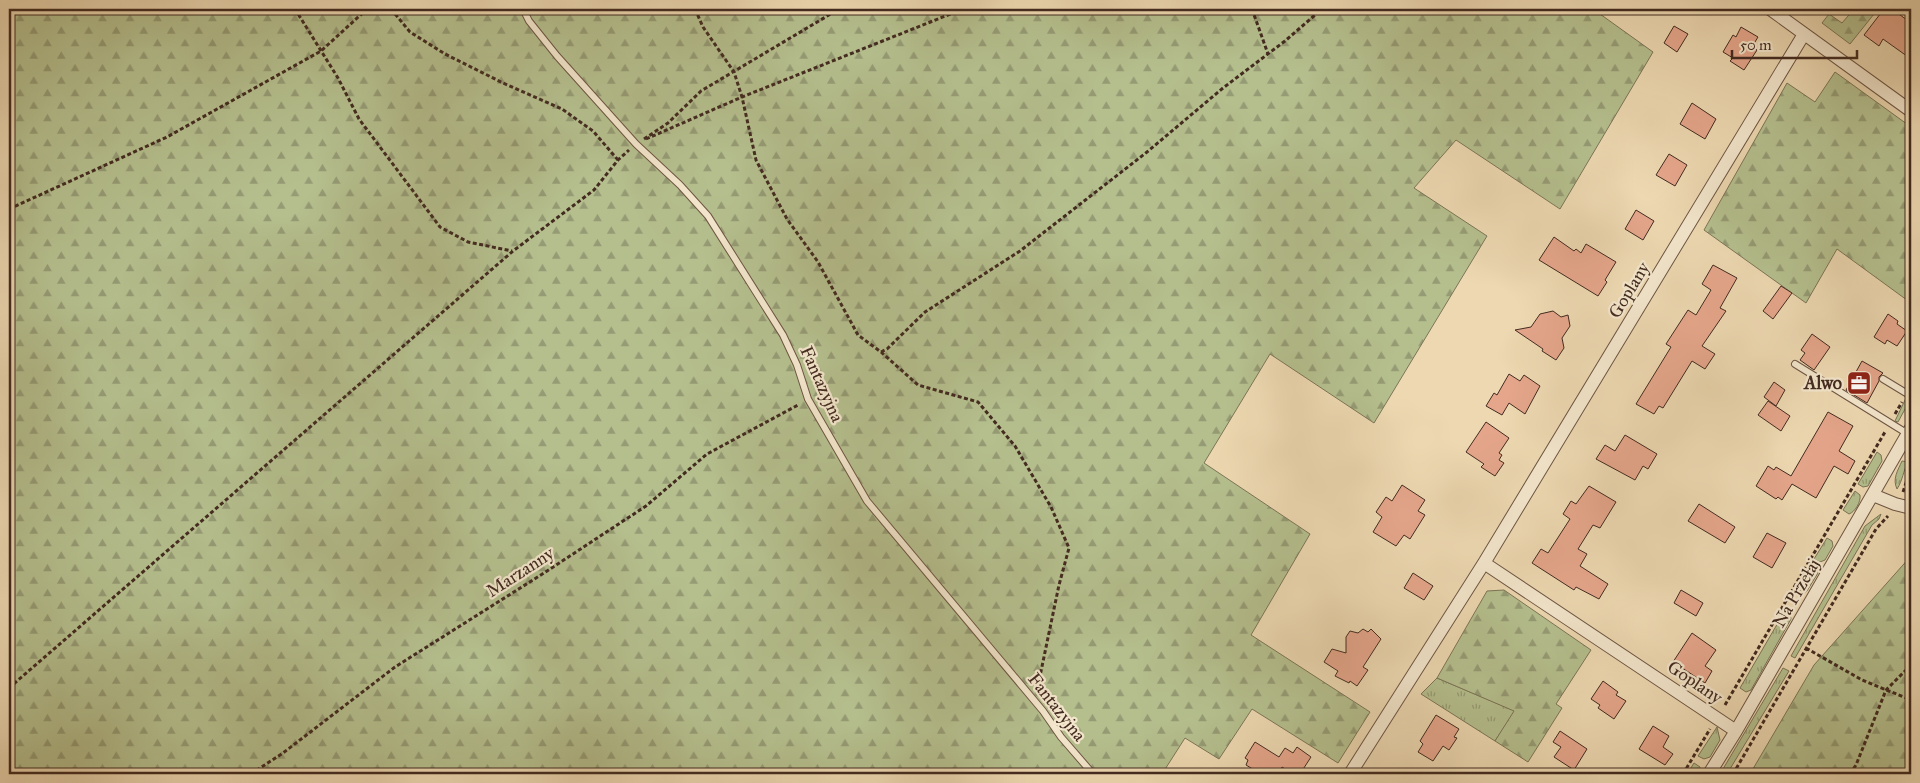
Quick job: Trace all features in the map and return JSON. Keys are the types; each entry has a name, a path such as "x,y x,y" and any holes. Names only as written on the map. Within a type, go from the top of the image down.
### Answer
{"street":[{"path":"1770,9 1911,111"},
{"name":"Goplany","path":"1350,774 1484,563 1804,34"},
{"name":"Na Przełaj","path":"1709,774 1736,731 1910,431"},
{"path":"1873,495 1911,508"},
{"name":"Goplany","path":"1484,563 1736,731"}],"lane":[{"name":"Fantazyjna","path":"523,9 529,21 557,56 636,144 680,185 708,216 783,335 808,399 867,501 1043,711 1061,737 1093,774"},
{"path":"1795,364 1890,424 1910,431"},
{"path":"1883,379 1909,395"}],"path":[{"path":"295,9 338,78 359,119 440,227 468,242 513,251"},
{"path":"9,210 166,137 321,51 367,9"},
{"path":"391,9 410,32 445,54 503,83 562,109 593,131 618,160"},
{"path":"695,9 703,27 734,72 742,97 756,160 787,219 818,262 858,335 881,352 918,385 978,402 1015,446 1051,507 1069,548 1059,585 1040,676 1043,711"},
{"path":"9,688 513,251 594,190 618,160 636,144 668,123 701,92 839,9"},
{"path":"636,144 742,97 963,9"},
{"path":"1252,9 1268,54"},
{"path":"881,352 887,349 925,312 1020,251 1147,152 1322,9"},
{"path":"1725,705 1890,424 1909,395"},
{"name":"Marzanny","path":"251,774 283,753 394,667 544,574 646,506 707,454 808,399"},
{"path":"1902,493 1911,468"},
{"path":"1733,774 1876,529 1888,516"},
{"path":"1806,648 1840,669 1911,700"},
{"path":"1850,774 1856,765 1886,690 1911,664"},
{"path":"1683,774 1711,729"}],"green space":[{"path":"9,9 1593,9 1653,52 1560,209 1456,140 1414,188 1487,236 1374,423 1270,354 1204,463 1310,534 1251,635 1370,712 1338,763 1252,709 1219,759 1185,738 1162,774 9,774"},
{"path":"1854,9 1878,9 1850,44 1822,23 1829,14 1842,23"},
{"path":"1835,72 1911,127 1911,303 1837,249 1806,303 1704,230 1787,83 1815,102"},
{"path":"1906,398 1910,400 1898,422 1895,421"},
{"path":"1877,452 1881,455 1882,461 1868,486 1863,487 1858,484"},
{"path":"1902,461 1908,462 1897,489 1895,478"},
{"path":"1855,491 1860,495 1860,501 1849,514 1843,510"},
{"path":"1881,514 1879,519 1872,525 1795,658 1791,656 1865,526"},
{"path":"1827,538 1832,541 1833,546 1825,560 1820,562 1814,559"},
{"path":"1911,556 1911,774 1750,774 1814,665"},
{"path":"1811,566 1818,573 1804,593 1797,589"},
{"path":"1504,590 1591,650 1556,704 1562,708 1528,762 1495,741 1514,711 1437,678 1487,591"},
{"path":"1786,609 1791,619 1751,690 1746,692 1740,688"},
{"path":"1783,668 1789,671 1727,774 1720,774"},
{"path":"1437,678 1515,711 1495,741 1421,694"},
{"path":"1717,727 1720,740 1710,757 1704,759 1698,756"},
{"path":"1694,763 1700,767 1699,774 1687,774"}],"building":[{"path":"1884,9 1892,9 1911,23 1911,59 1883,39 1879,46 1864,35"},
{"path":"1674,26 1688,34 1677,52 1664,43"},
{"path":"1741,27 1758,37 1752,47 1757,50 1744,70 1730,61 1733,58 1723,52 1733,35 1736,37"},
{"path":"1692,103 1716,119 1705,139 1680,124"},
{"path":"1669,154 1687,165 1675,186 1656,175"},
{"path":"1636,210 1654,221 1643,240 1625,229"},
{"path":"1554,237 1574,251 1576,249 1581,253 1586,244 1616,262 1598,296 1539,260"},
{"path":"1713,265 1737,278 1720,308 1726,311 1702,346 1715,354 1705,369 1692,361 1663,408 1659,406 1654,414 1636,404 1671,347 1666,344 1688,310 1696,315 1711,290 1702,284"},
{"path":"1781,286 1792,293 1773,319 1763,311"},
{"path":"1553,311 1561,317 1568,315 1570,326 1562,338 1564,348 1556,360 1515,330 1531,327 1540,314"},
{"path":"1888,314 1907,331 1897,346 1887,340 1885,344 1874,337"},
{"path":"1812,334 1830,347 1814,370 1800,360 1805,353 1801,350"},
{"path":"1862,361 1883,373 1879,377 1879,381 1867,403 1846,390"},
{"path":"1509,374 1520,381 1524,375 1540,386 1525,414 1509,403 1502,415 1486,406 1494,393 1497,395"},
{"path":"1774,382 1785,390 1776,406 1764,397"},
{"path":"1768,401 1790,416 1781,431 1758,415"},
{"path":"1828,412 1853,426 1839,451 1855,461 1848,474 1834,466 1816,498 1792,484 1782,500 1778,497 1776,499 1756,486 1768,466 1774,470 1776,467 1791,476"},
{"path":"1486,422 1509,438 1499,453 1502,455 1499,460 1504,463 1495,476 1481,467 1484,464 1466,452"},
{"path":"1625,435 1657,454 1648,469 1643,466 1635,480 1596,459 1605,445 1615,451"},
{"path":"1402,485 1425,500 1418,511 1425,515 1410,539 1404,535 1396,546 1373,532 1382,517 1376,512 1386,497 1392,501"},
{"path":"1589,486 1616,502 1600,528 1593,525 1578,549 1587,554 1580,566 1608,584 1599,599 1576,587 1574,590 1532,563 1541,549 1548,553 1570,519 1563,514 1571,501 1576,504"},
{"path":"1699,504 1735,527 1725,543 1688,521"},
{"path":"1767,533 1786,543 1772,568 1753,557"},
{"path":"1413,573 1433,586 1424,600 1404,588"},
{"path":"1681,590 1703,603 1696,616 1674,603"},
{"path":"1363,629 1368,632 1371,629 1381,639 1363,667 1368,670 1357,686 1350,681 1349,683 1335,676 1338,671 1324,662 1332,649 1346,653 1346,637 1350,631 1358,633"},
{"path":"1692,633 1716,650 1705,666 1712,671 1705,683 1673,662"},
{"path":"1603,681 1618,692 1616,695 1626,701 1614,719 1598,708 1600,705 1591,699"},
{"path":"1436,715 1459,729 1454,737 1457,738 1449,750 1443,746 1433,761 1418,752 1423,744 1420,741"},
{"path":"1653,726 1669,736 1663,747 1673,754 1665,765 1639,749"},
{"path":"1560,731 1587,749 1574,770 1554,757 1561,747 1553,742"},
{"path":"1255,742 1279,757 1285,748 1293,753 1297,747 1311,757 1300,774 1293,774 1282,767 1278,774 1261,774 1246,765 1248,760 1245,758"}],"place":[{"name":"Alwo","path":"1859,383"}]}
